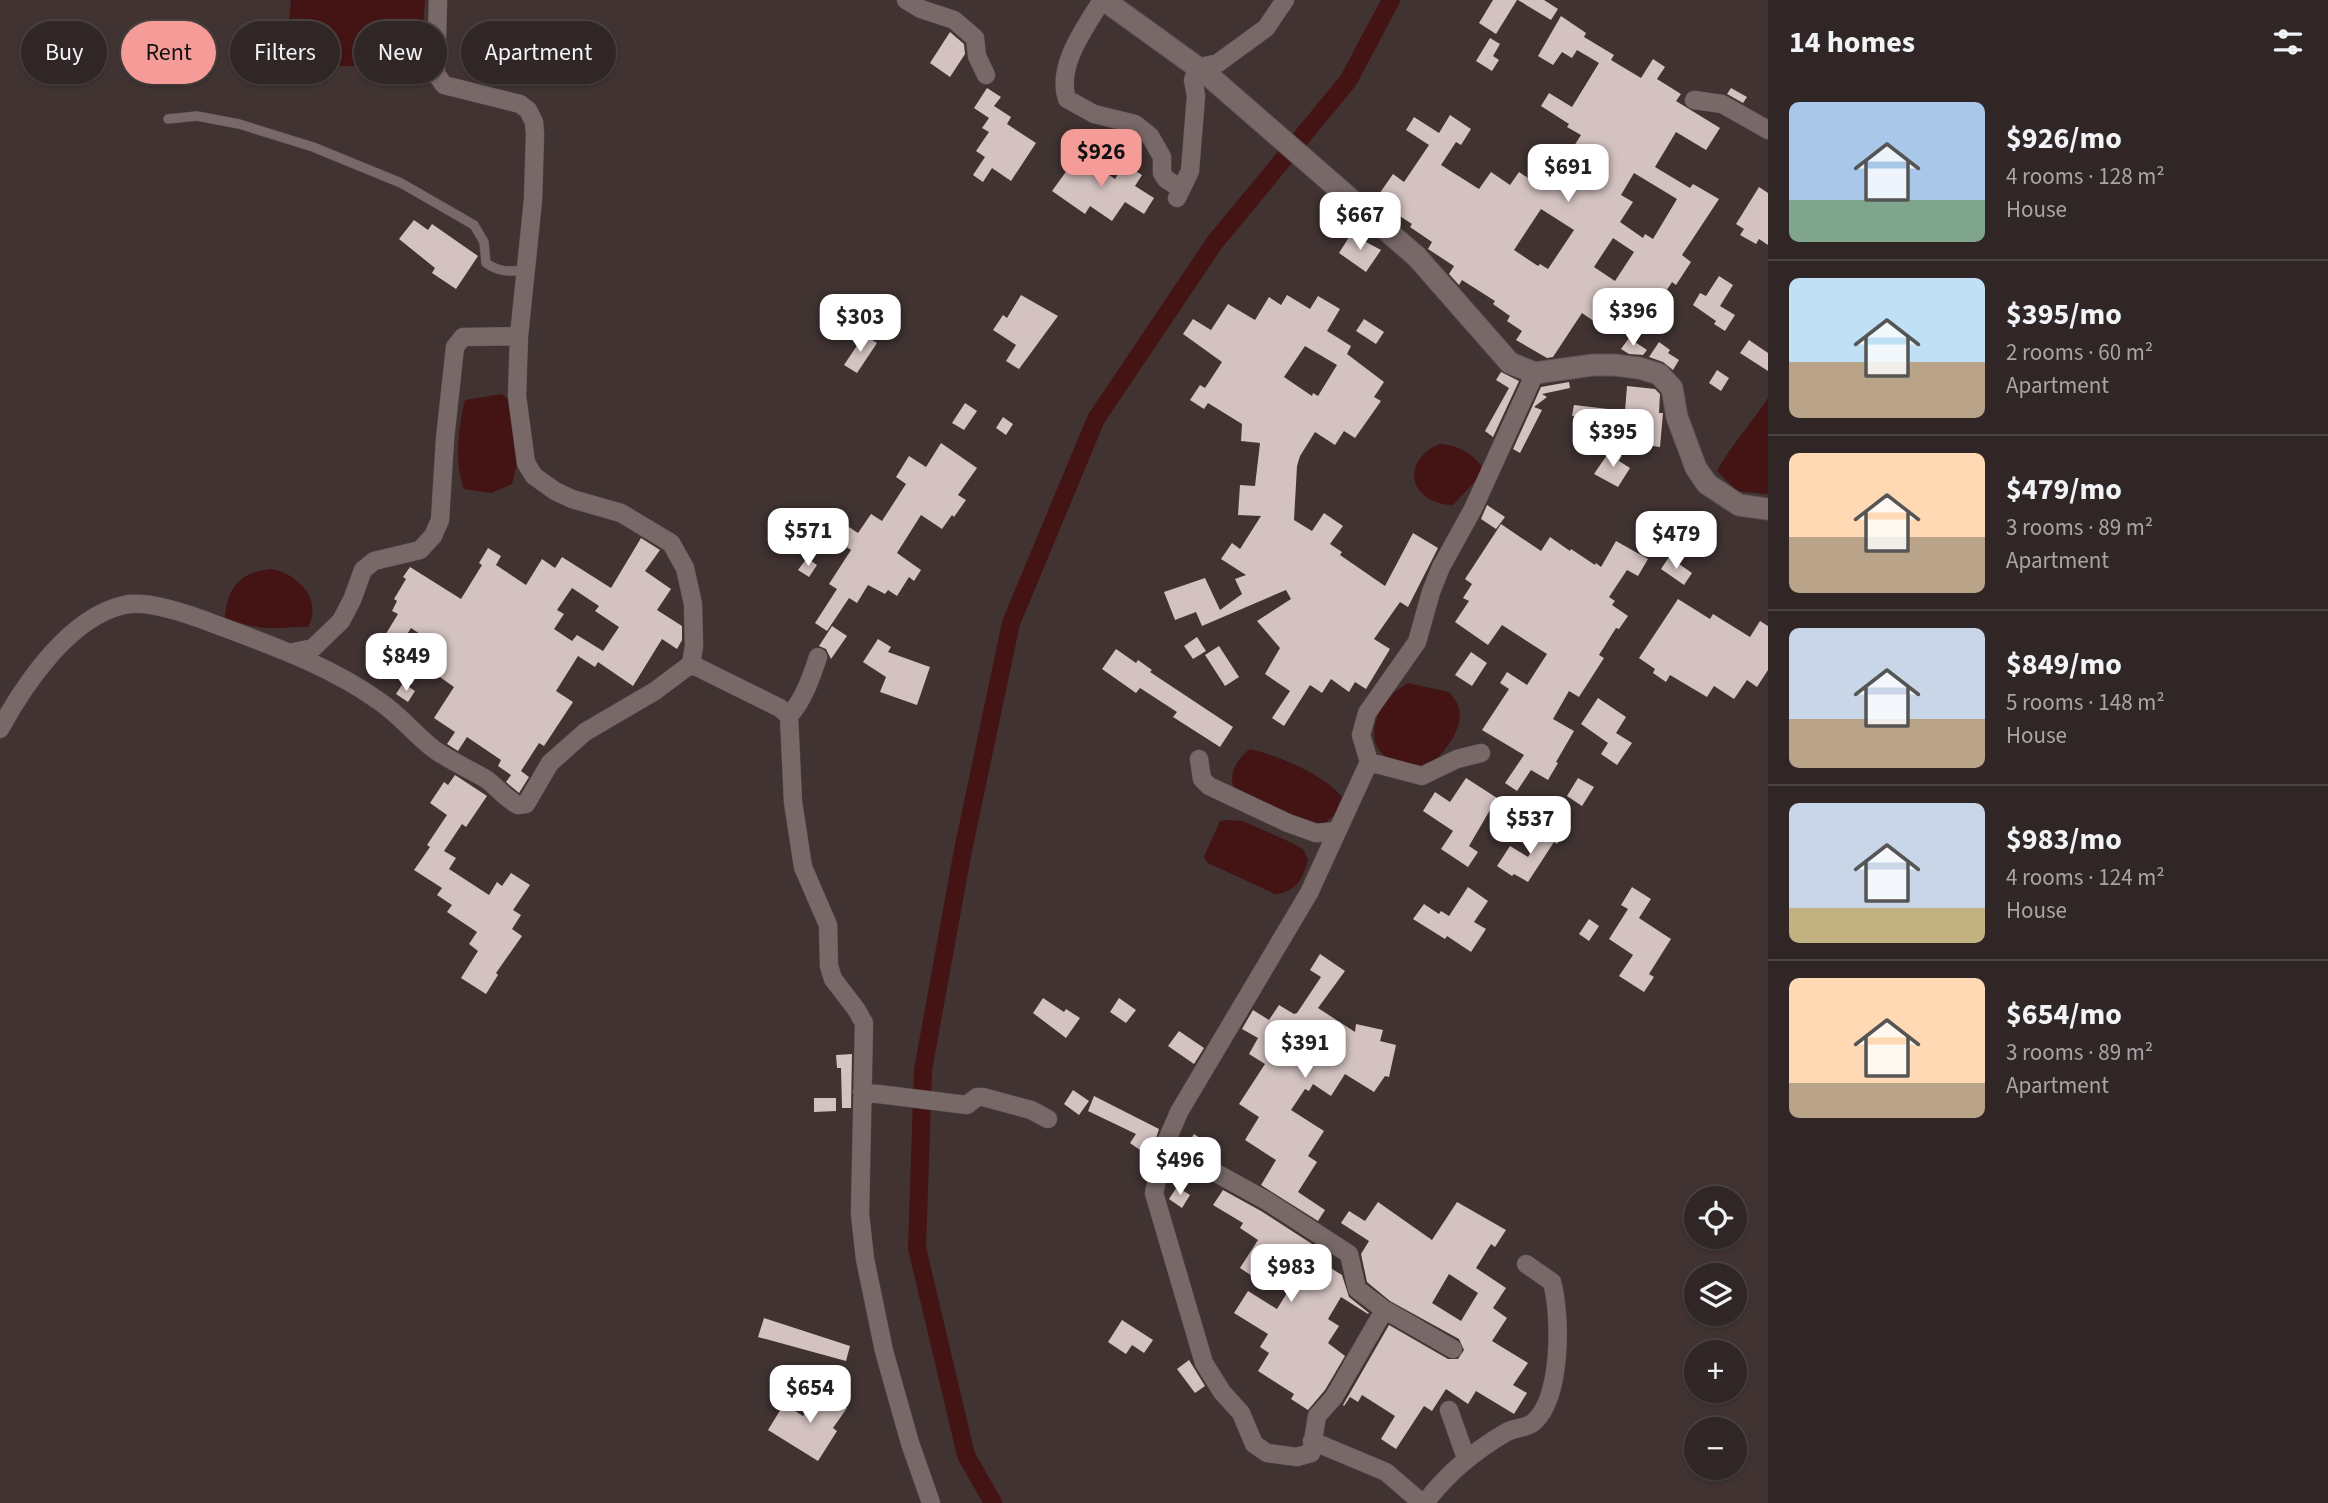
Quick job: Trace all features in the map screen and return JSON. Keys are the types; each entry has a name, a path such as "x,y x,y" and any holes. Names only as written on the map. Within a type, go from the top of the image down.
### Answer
{"street":[{"path":"0,729 16,699 47,657 88,622 122,605 133,604 187,613 294,652 381,702 435,750 486,780 518,805 526,804 550,763 585,732 655,691 691,664 694,646 693,604 685,568 671,543 621,513 572,499 555,491 534,475 526,463 517,396 524,270 533,200 534,122 528,110 520,104 444,85 436,74 438,0"},
{"path":"906,0 921,9 954,20 975,38 977,56 985,75"},
{"path":"1285,0 1266,28 1202,72 1193,80 1196,96 1190,171 1179,194 1166,179 1162,158 1150,136 1135,124 1094,114 1067,99 1063,88 1074,47 1103,0 1202,72 1417,257 1510,363 1535,373 1593,365 1614,365 1659,374 1672,388 1677,416 1696,468 1707,484 1739,505 1768,509"},
{"path":"1694,100 1722,104 1768,130"},
{"path":"294,652 313,648 341,621 363,570 374,561 421,550 433,536 440,520 453,359 458,341 463,337 519,336"},
{"path":"1383,1312 1334,1397 1317,1416 1311,1452 1304,1456 1267,1453 1254,1444 1241,1413 1204,1363 1154,1193 1167,1140 1212,1055 1308,892 1337,831 1369,762 1361,735 1367,713 1417,642 1441,567 1479,497 1535,373"},
{"path":"818,657 809,683 789,716 793,802 799,847 803,867 828,925 832,979 856,1009 863,1023 866,1092 860,1214 864,1259 884,1351 910,1443 931,1503"},
{"path":"691,664 780,708 789,716"},
{"path":"1369,762 1422,776 1457,759 1481,753"},
{"path":"1199,760 1202,779 1209,786 1288,823 1316,833 1337,831"},
{"path":"866,1092 959,1105 967,1105 977,1097 983,1097 1031,1111 1048,1119"},
{"path":"1167,1140 1207,1168 1267,1201 1349,1254 1357,1289 1380,1306 1383,1312"},
{"path":"1312,1441 1386,1472 1423,1503 1466,1458 1513,1428 1532,1423 1539,1416 1553,1384 1559,1340 1552,1282 1527,1264"},
{"path":"1383,1312 1387,1311 1453,1349"},
{"path":"1449,1410 1466,1458"}],"lane":[{"path":"168,119 197,116 239,124 313,147 401,183 474,225 484,242 486,263 496,270 524,270"}],"shaded area":[{"path":"291,0 425,0 423,21 354,21 354,66 340,66 340,21 289,21"},
{"path":"502,394 513,404 517,464 512,484 491,493 464,489 459,468 458,445 465,400"},
{"path":"1768,398 1768,494 1737,491 1717,471"},
{"path":"1439,444 1462,450 1481,465 1481,475 1453,505 1427,498 1415,481 1418,461"},
{"path":"272,569 299,582 310,598 312,617 308,627 263,627 225,618 229,598 237,583 251,573"},
{"path":"1408,683 1449,692 1457,702 1460,715 1450,743 1424,773 1388,758 1377,746 1375,738 1378,714 1386,700"},
{"path":"1250,749 1300,767 1324,781 1342,797 1334,815 1320,828 1235,791 1232,779 1235,767"},
{"path":"1220,821 1243,821 1303,849 1308,860 1298,883 1288,891 1275,894 1208,863 1204,857"}],"building":[{"path":"1493,0 1517,0 1496,34 1479,23"},
{"path":"1518,0 1544,0 1558,9 1551,20"},
{"path":"1561,16 1586,33 1584,37 1614,55 1611,60 1641,78 1653,59 1665,67 1657,79 1681,94 1676,101 1720,128 1706,150 1676,132 1655,167 1690,188 1693,184 1719,199 1682,255 1691,262 1676,285 1672,282 1661,299 1648,291 1632,315 1610,300 1595,322 1582,313 1553,357 1547,358 1516,340 1522,331 1507,321 1510,316 1493,304 1495,301 1462,280 1459,285 1449,274 1454,266 1428,249 1432,242 1410,227 1412,224 1375,200 1393,174 1404,182 1429,145 1406,130 1414,117 1439,133 1450,115 1471,129 1461,145 1456,142 1441,165 1479,189 1491,172 1510,185 1519,172 1531,180 1545,159 1560,168 1581,135 1541,106 1549,93 1572,107 1599,63 1577,50 1572,58 1562,52 1553,65 1538,56","holes":["1634,173 1677,199 1653,239 1645,234 1643,238 1620,222 1633,202 1621,195","1541,209 1574,230 1548,269 1540,264 1538,266 1514,250","1613,238 1634,252 1615,281 1594,267"]},
{"path":"950,32 964,44 965,54 950,77 930,63"},
{"path":"1490,38 1500,44 1493,56 1499,60 1492,71 1476,61"},
{"path":"987,88 1001,97 994,106 1011,117 1007,124 1036,143 1011,181 992,168 983,182 973,175 985,157 976,151 989,132 982,128 989,118 974,108"},
{"path":"1731,88 1747,97 1743,103 1727,94"},
{"path":"1081,151 1093,158 1090,162 1115,179 1124,164 1142,175 1135,186 1154,198 1144,214 1125,202 1112,221 1090,206 1085,214 1052,191"},
{"path":"1759,187 1768,193 1768,245 1759,239 1756,244 1740,235 1744,229 1736,224"},
{"path":"414,220 428,230 432,224 478,256 456,289 432,273 435,268 399,239"},
{"path":"1351,234 1381,250 1366,272 1339,253"},
{"path":"1719,276 1733,285 1720,306 1735,315 1725,331 1693,305 1700,293 1706,296"},
{"path":"1021,295 1058,316 1019,369 1006,361 1016,345 993,330 1003,315 1007,318"},
{"path":"1287,295 1310,309 1318,296 1340,309 1327,331 1351,346 1347,354 1384,382 1374,397 1381,401 1355,438 1344,431 1335,445 1315,432 1297,466 1294,520 1312,531 1324,513 1343,526 1330,544 1342,552 1340,555 1385,586 1413,533 1438,548 1408,607 1400,602 1374,639 1390,649 1366,689 1355,682 1349,692 1331,679 1322,693 1310,685 1284,726 1272,718 1290,691 1265,674 1280,648 1257,621 1291,599 1286,590 1202,626 1196,612 1175,620 1164,592 1205,578 1220,610 1242,594 1235,579 1246,575 1221,559 1232,543 1240,549 1261,516 1238,515 1240,485 1255,486 1260,443 1241,441 1242,424 1208,403 1204,409 1190,400 1200,385 1205,388 1222,362 1183,334 1193,319 1211,330 1228,304 1255,320 1269,297 1281,305","holes":["1305,346 1337,365 1318,396 1313,393 1312,396 1284,377"]},
{"path":"1364,319 1384,332 1376,344 1356,331"},
{"path":"864,335 877,343 857,373 844,365"},
{"path":"1629,338 1647,350 1643,355 1629,354 1621,349"},
{"path":"1749,340 1768,353 1768,371 1740,353"},
{"path":"1659,342 1670,350 1668,353 1679,360 1673,370 1663,362 1649,357"},
{"path":"1717,370 1729,378 1721,391 1709,383"},
{"path":"1501,372 1519,381 1493,437 1485,431 1509,388 1496,380"},
{"path":"1569,382 1570,388 1542,394 1547,397 1534,407 1542,410 1520,453 1513,449 1541,387"},
{"path":"1627,386 1655,389 1660,394 1659,413 1663,413 1660,447 1645,445 1647,428 1606,421 1602,453 1590,445 1593,419 1572,416 1574,405 1625,411"},
{"path":"965,403 977,411 964,430 952,423"},
{"path":"1003,417 1013,424 1006,435 996,428"},
{"path":"941,443 977,468 958,495 966,500 942,529 921,515 897,553 921,570 914,581 909,577 897,596 888,590 885,594 868,585 857,603 849,598 827,631 815,623 837,589 829,584 851,550 839,542 849,527 858,533 871,514 882,521 906,484 896,477 909,456 926,467"},
{"path":"1611,449 1622,456 1619,461 1630,468 1618,487 1594,474"},
{"path":"1487,505 1505,517 1496,529 1481,519"},
{"path":"1501,524 1541,551 1550,537 1601,567 1616,541 1648,559 1638,576 1627,570 1609,597 1615,601 1612,605 1628,616 1619,629 1616,628 1599,655 1604,658 1579,697 1569,691 1553,719 1574,731 1556,762 1558,763 1548,780 1531,770 1517,791 1505,783 1524,755 1482,730 1509,689 1500,683 1507,672 1527,685 1547,654 1502,625 1488,645 1455,622 1469,601 1463,598 1472,584 1465,579"},
{"path":"641,538 660,550 645,571 671,589 657,610 682,626 682,640 677,649 662,639 633,686 598,662 595,667 578,656 556,691 573,702 544,746 539,743 521,771 529,777 519,793 506,782 511,775 498,766 501,760 467,737 458,751 447,744 455,732 434,718 454,687 419,662 432,642 411,628 399,647 384,637 398,614 392,611 397,601 394,599 410,567 461,599 482,565 479,563 488,548 501,556 496,565 526,585 542,559 555,568 562,557 611,588","holes":["572,588 599,606 595,611 619,627 603,651 577,635 572,641 554,629 564,614 557,610"]},
{"path":"1669,557 1692,573 1684,585 1661,569"},
{"path":"807,558 817,565 809,577 798,570"},
{"path":"1678,599 1710,619 1713,614 1750,637 1760,621 1768,626 1768,670 1757,687 1747,680 1734,699 1714,686 1707,697 1670,675 1666,682 1653,673 1655,669 1639,658"},
{"path":"832,626 847,636 831,659 826,649 819,646"},
{"path":"1197,637 1206,651 1193,659 1184,646"},
{"path":"878,639 891,647 888,652 930,667 917,705 880,692 886,677 863,662"},
{"path":"1219,646 1239,677 1225,686 1205,655"},
{"path":"1116,649 1136,663 1138,660 1152,670 1150,672 1233,727 1220,747 1173,717 1177,712 1140,688 1136,693 1102,669"},
{"path":"1471,652 1487,663 1472,686 1455,675"},
{"path":"409,659 422,667 412,684 399,675"},
{"path":"403,683 415,691 408,702 396,694"},
{"path":"1598,698 1626,717 1616,733 1632,743 1617,765 1601,754 1608,743 1581,724"},
{"path":"455,775 487,796 466,827 462,824 444,851 456,858 449,869 489,895 497,882 502,886 511,873 530,885 513,910 521,915 512,929 522,936 496,973 498,975 486,994 461,978 478,951 469,944 477,932 447,912 452,905 437,895 442,888 414,870 447,815 430,803 444,782 448,785"},
{"path":"1466,778 1497,798 1469,846 1478,852 1468,867 1441,849 1453,831 1423,811 1435,792 1450,802"},
{"path":"1578,778 1594,787 1582,806 1567,796"},
{"path":"1549,824 1564,833 1557,844 1554,842 1528,882 1497,866 1510,846 1528,857"},
{"path":"1468,887 1488,901 1474,922 1486,929 1471,952 1413,919 1424,904 1439,914 1441,911 1449,916"},
{"path":"1632,887 1651,899 1639,918 1671,939 1649,974 1654,977 1644,992 1619,976 1633,955 1609,939 1628,909 1621,905"},
{"path":"1589,919 1599,926 1589,941 1579,934"},
{"path":"1320,954 1345,971 1318,1008 1355,1032 1356,1024 1383,1030 1380,1041 1396,1045 1389,1077 1385,1076 1374,1092 1345,1074 1331,1096 1313,1084 1309,1091 1305,1089 1291,1110 1324,1131 1308,1156 1317,1162 1298,1192 1325,1210 1318,1221 1261,1185 1276,1160 1245,1140 1259,1117 1239,1104 1265,1064 1249,1054 1258,1038 1242,1029 1253,1010 1269,1020 1279,1005 1294,1014 1297,1013 1321,977 1310,970"},
{"path":"1043,998 1064,1012 1066,1009 1080,1018 1066,1038 1033,1013"},
{"path":"1119,998 1136,1010 1126,1023 1110,1012"},
{"path":"1179,1031 1204,1048 1194,1064 1168,1046"},
{"path":"852,1054 851,1108 842,1108 841,1068 837,1068 836,1055"},
{"path":"1073,1090 1089,1101 1079,1115 1064,1104"},
{"path":"1094,1096 1159,1129 1150,1157 1130,1143 1136,1134 1088,1111"},
{"path":"814,1098 836,1098 836,1111 814,1112"},
{"path":"1194,1134 1216,1149 1211,1157 1189,1142"},
{"path":"1177,1187 1190,1195 1182,1208 1169,1199"},
{"path":"1223,1190 1329,1255 1324,1264 1342,1275 1349,1297 1369,1313 1341,1297 1328,1319 1339,1326 1328,1343 1345,1356 1325,1390 1308,1410 1291,1399 1294,1394 1258,1371 1269,1353 1260,1347 1268,1334 1234,1313 1248,1291 1277,1309 1292,1285 1263,1266 1255,1278 1240,1268 1258,1240 1240,1228 1243,1223 1213,1205"},
{"path":"1378,1202 1432,1240 1457,1202 1506,1230 1495,1247 1491,1244 1476,1268 1506,1288 1493,1308 1507,1318 1492,1341 1528,1363 1513,1385 1527,1393 1514,1414 1476,1391 1468,1404 1446,1389 1432,1411 1424,1406 1396,1449 1381,1439 1395,1416 1362,1395 1358,1402 1350,1397 1343,1405 1389,1325 1448,1359 1458,1359 1464,1350 1459,1339 1390,1301 1367,1282 1361,1254 1369,1241 1341,1223 1349,1211 1365,1221","holes":["1449,1274 1478,1293 1461,1321 1432,1303"]},
{"path":"764,1318 850,1346 846,1361 758,1337"},
{"path":"1122,1320 1153,1340 1144,1353 1132,1345 1126,1354 1108,1342"},
{"path":"1189,1360 1205,1386 1195,1393 1177,1369"},
{"path":"820,1391 847,1408 833,1428 837,1431 818,1461 768,1430 784,1404 803,1416"}],"waterway":[{"path":"993,1503 966,1455 917,1248 923,1070 963,850 1011,623 1096,419 1215,242 1348,81 1391,0"}]}
